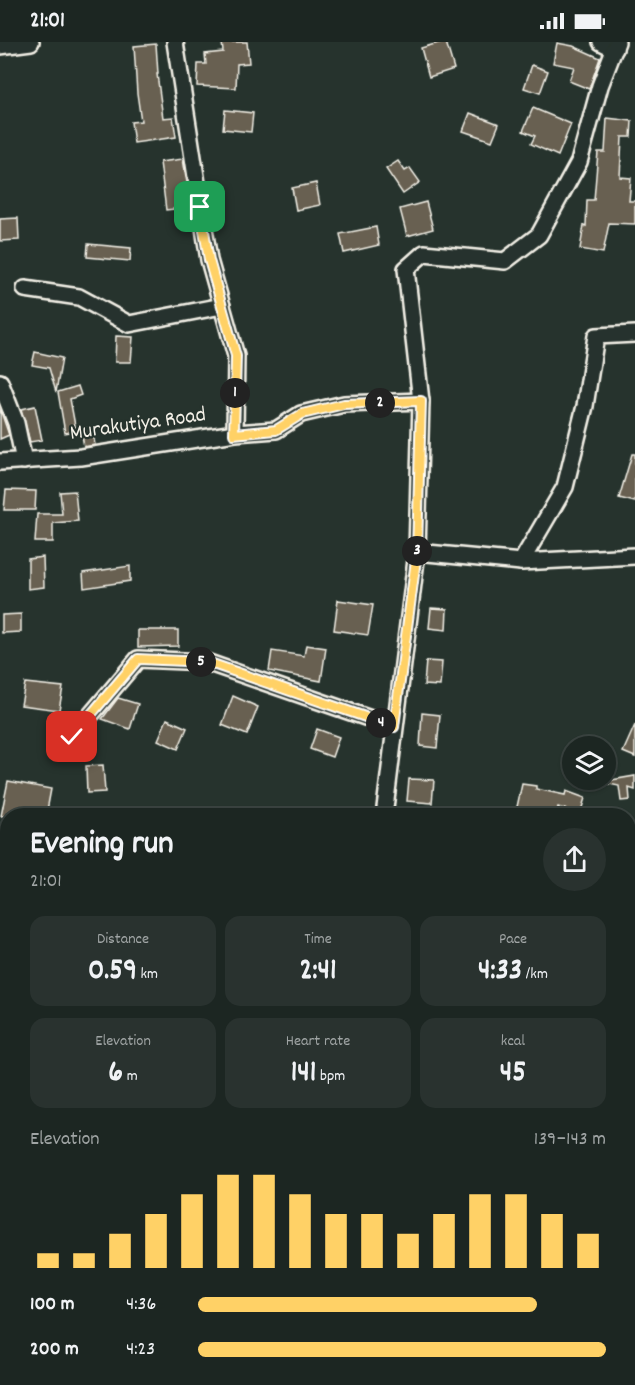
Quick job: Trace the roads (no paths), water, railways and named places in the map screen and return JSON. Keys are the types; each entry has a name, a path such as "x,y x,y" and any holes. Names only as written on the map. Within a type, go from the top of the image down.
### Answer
{"street":[{"path":"0,46 31,42"},
{"path":"175,42 209,260 236,356 234,434"},
{"path":"385,808 417,552 421,401 406,269 424,253 505,261 539,235 579,162 611,44"},
{"path":"26,289 79,297 129,324 222,306"},
{"path":"521,562 565,487 585,406 596,336 635,334"},
{"path":"0,382 16,423 24,461"},
{"name":"Murakutiya Road","path":"0,462 81,457 276,430 302,414 344,404 421,401"},
{"path":"417,552 521,562 635,556"},
{"path":"72,737 138,659 207,662 394,727"}]}
